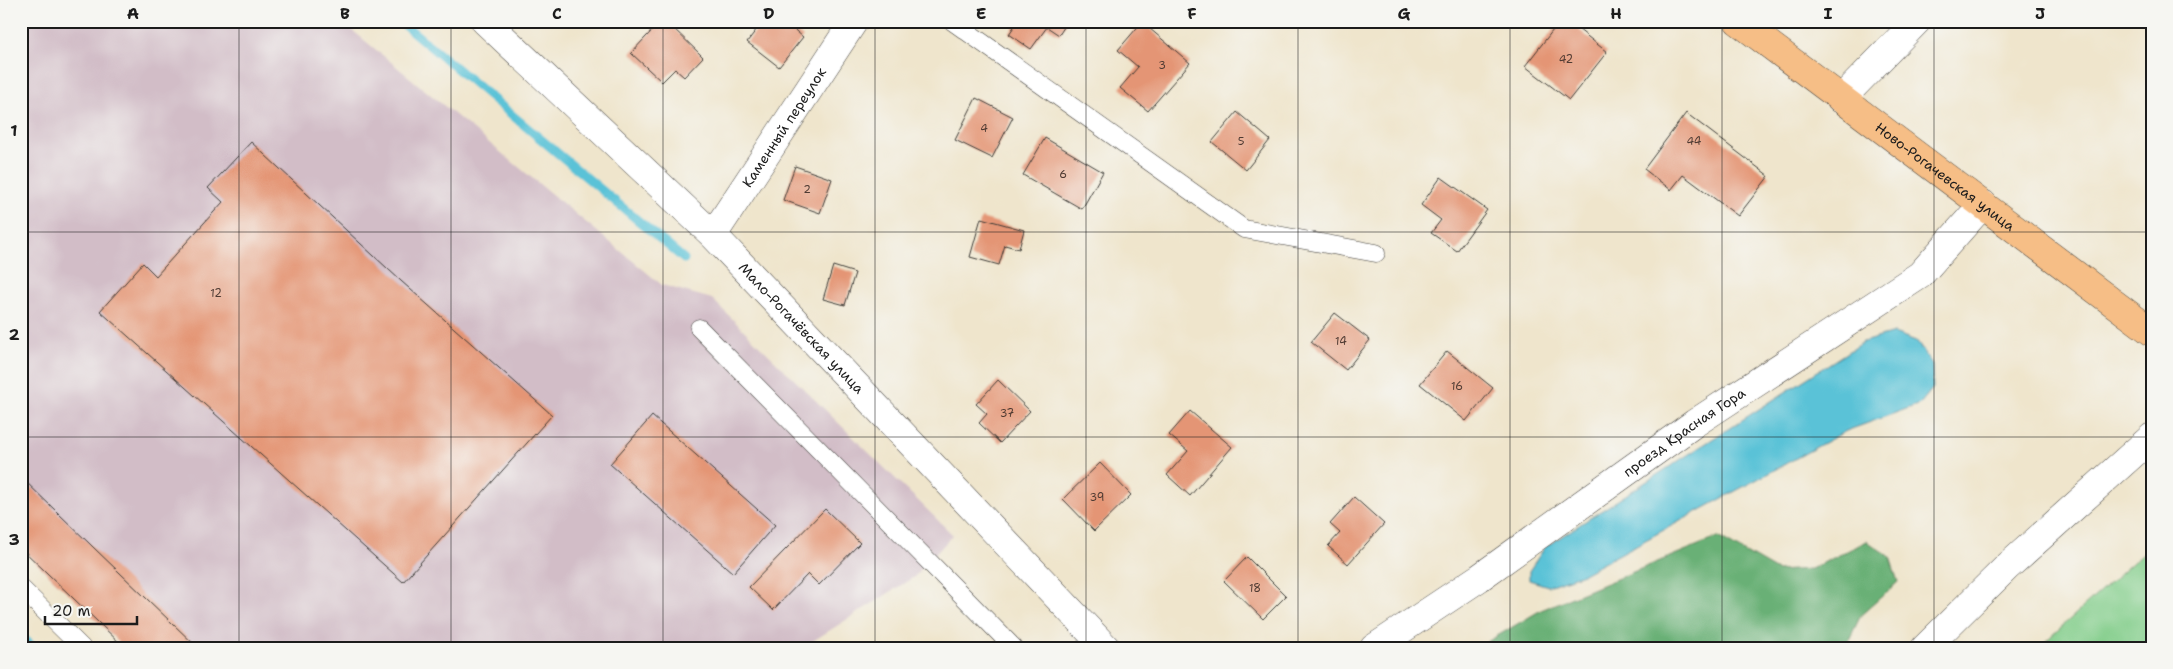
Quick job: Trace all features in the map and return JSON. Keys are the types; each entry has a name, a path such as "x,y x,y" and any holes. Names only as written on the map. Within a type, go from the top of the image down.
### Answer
{"main road":[{"name":"Ново-Рогачевская улица","path":"1738,21 2152,332"}],"street":[{"name":"Мало-Рогачёвская улица","path":"485,21 713,235 1106,648"},
{"name":"Каменный переулок","path":"713,235 854,21"},
{"path":"1841,99 1916,21"},
{"name":"проезд Красная Гора","path":"1374,648 1479,578 1695,422 1920,275 1983,204"},
{"path":"1924,648 2007,567 2152,437"}],"lane":[{"path":"952,21 1244,229 1376,253"},
{"path":"699,328 1014,648"},
{"path":"21,588 82,648"}],"shaded area":[{"path":"21,21 341,21 662,285 712,299 953,535 914,577 802,648 125,648 21,548"}],"green space":[{"path":"1718,537 1777,571 1811,569 1867,541 1890,557 1898,582 1861,615 1845,648 1477,648 1541,610"},
{"path":"2152,545 2152,648 2038,648"}],"water":[{"path":"1894,333 1916,341 1932,364 1933,388 1920,404 1846,431 1583,574 1548,586 1529,580 1529,571 1545,547 1863,342"}],"building":[{"path":"661,21 666,21 703,57 684,77 675,69 662,82 631,53"},
{"path":"763,21 784,21 803,37 779,67 747,42"},
{"path":"1018,21 1068,21 1059,35 1047,27 1031,49 1009,34"},
{"path":"1560,21 1568,21 1607,52 1569,100 1525,66"},
{"path":"1142,22 1190,63 1148,111 1120,88 1138,67 1118,50"},
{"path":"976,98 1013,117 992,158 955,140"},
{"path":"1237,112 1270,140 1246,170 1212,142"},
{"path":"1686,113 1769,176 1738,216 1683,175 1671,190 1644,169"},
{"path":"1045,138 1103,172 1082,209 1023,175"},
{"path":"251,142 401,281 552,415 403,582 100,311 143,263 156,276 223,202 208,188"},
{"path":"795,166 832,179 820,213 783,200"},
{"path":"1441,177 1487,210 1457,251 1431,233 1441,220 1421,205"},
{"path":"981,218 1024,230 1019,249 1005,245 999,265 970,257"},
{"path":"833,266 855,273 845,305 823,299"},
{"path":"1335,313 1370,340 1346,370 1311,342"},
{"path":"1447,351 1493,388 1466,421 1420,384"},
{"path":"998,380 1030,411 1000,443 979,423 987,414 976,404"},
{"path":"1190,411 1232,447 1190,496 1167,475 1188,451 1169,435"},
{"path":"652,416 775,525 733,573 610,464"},
{"path":"1100,463 1131,495 1094,531 1063,499"},
{"path":"21,477 198,648 125,648 21,548"},
{"path":"1354,497 1384,524 1348,564 1328,546 1340,533 1330,524"},
{"path":"825,509 860,543 819,585 808,574 773,610 749,587"},
{"path":"1247,557 1286,596 1263,619 1224,581"}],"waterway":[{"path":"400,21 684,259"},
{"path":"21,636 34,648"}]}
